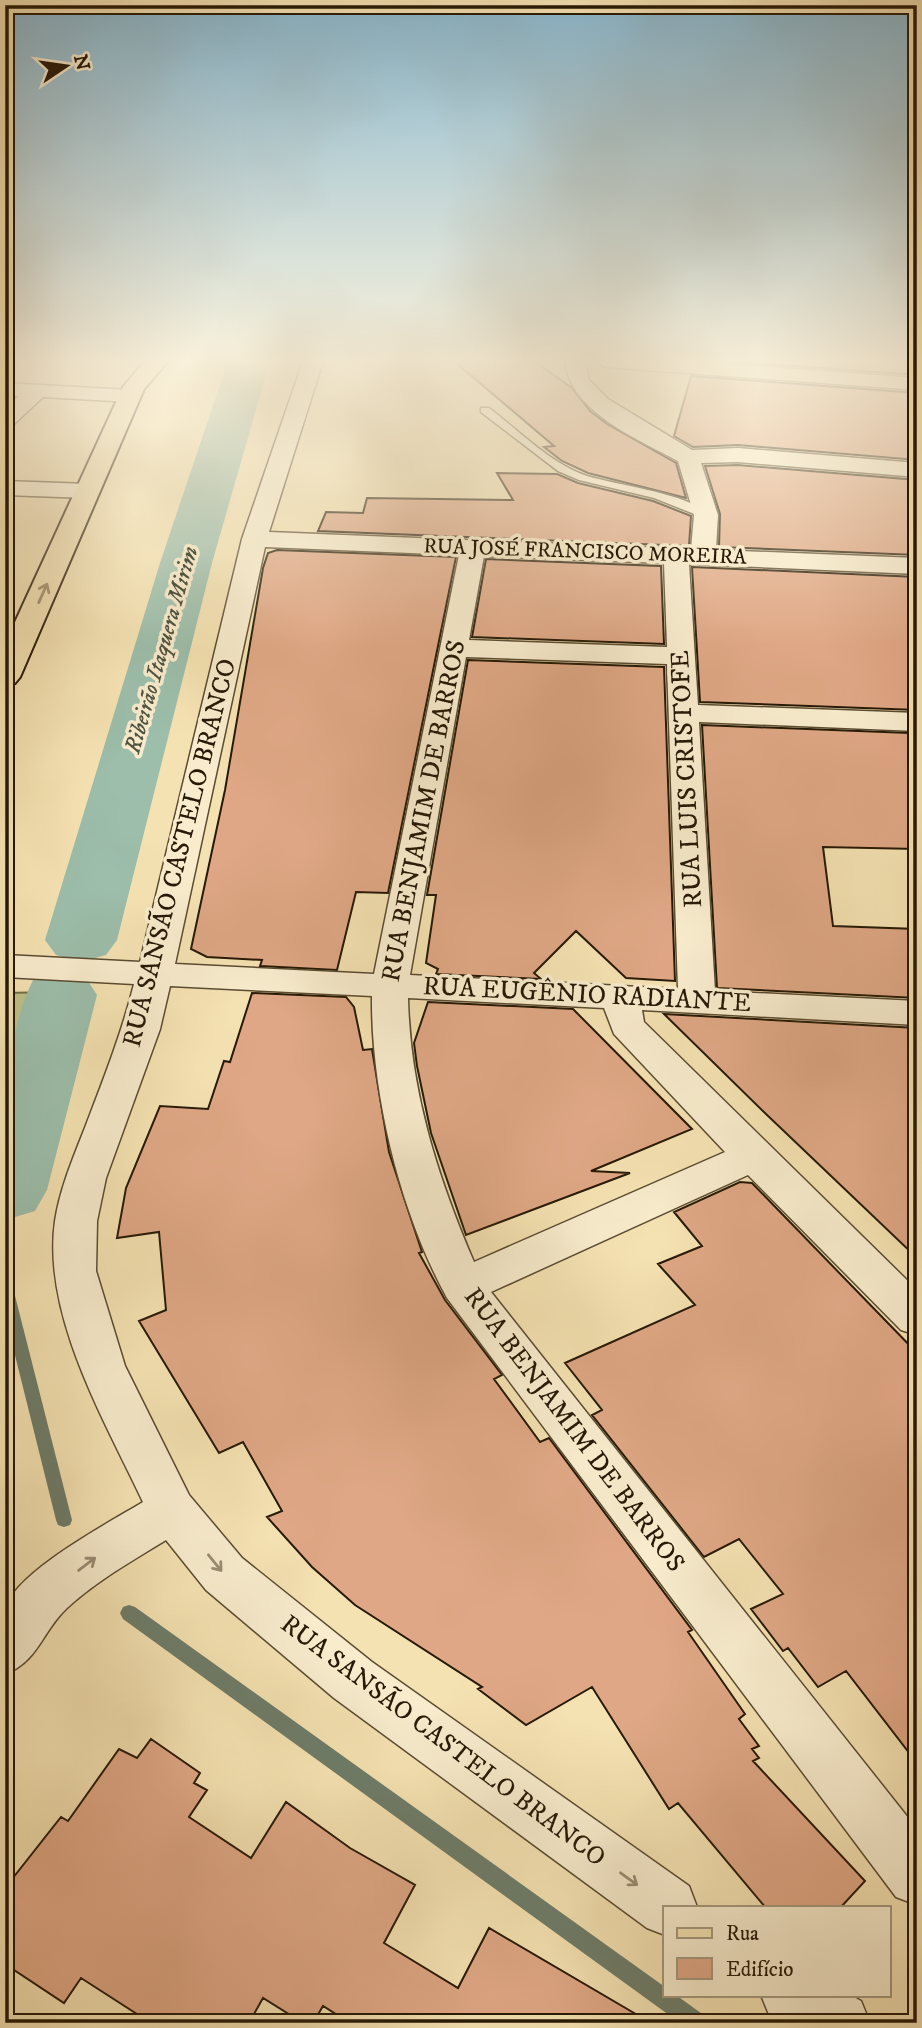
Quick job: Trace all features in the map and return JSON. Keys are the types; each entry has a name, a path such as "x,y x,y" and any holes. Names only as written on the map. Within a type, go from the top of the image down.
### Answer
{"main road":[{"path":"5,677 13,642 104,456"}],"street":[{"name":"RUA SANSÃO CASTELO BRANCO","path":"282,456 254,539 191,824 139,972 141,1029 86,1178 76,1221 74,1271 102,1366 172,1510 224,1574 353,1680 667,1906"},
{"path":"706,515 688,457 722,456"},
{"path":"746,456 917,470"},
{"path":"5,488 88,491"},
{"name":"RUA LUIS CRISTOFE","path":"697,1002 681,656 690,556 706,515"},
{"name":"RUA JOSÉ FRANCISCO MOREIRA","path":"254,539 917,566"},
{"name":"RUA BENJAMIM DE BARROS","path":"473,548 390,984 388,1025 398,1102 425,1197 462,1286 917,1876"},
{"path":"455,648 681,656"},
{"path":"685,713 917,722"},
{"name":"RUA EUGÊNIO RADIANTE","path":"15,966 917,1013"},
{"path":"620,997 628,1026 753,1156 917,1318"},
{"path":"462,1286 753,1156"},
{"path":"5,1650 50,1591 124,1538 172,1510"},
{"path":"794,1996 839,2023"}],"lane":[{"path":"545,456 562,469 583,478 658,496 706,515"}],"green space":[{"path":"53,992 5,1149 5,993"}],"building":[{"path":"555,456 663,456 676,463 686,498 588,473"},
{"path":"865,456 917,456 917,460"},
{"path":"738,465 917,480 917,555 719,547 720,514 705,466"},
{"path":"497,473 557,474 578,483 653,501 691,516 689,546 318,531 326,512 363,513 367,498 513,500"},
{"path":"277,550 456,557 388,893 356,892 337,970 260,966 262,960 207,957 191,949 225,790 263,568 268,553"},
{"path":"486,559 661,566 664,644 472,637"},
{"path":"692,567 917,577 917,710 700,702"},
{"path":"468,660 664,667 675,981 626,978 576,931 534,973 541,979 436,974 438,969 426,963 436,895 427,895"},
{"path":"702,725 910,733 917,763 917,849 823,847 833,926 917,929 917,998 717,988"},
{"path":"252,993 346,997 354,1007 363,1050 372,1049 389,1152 422,1252 419,1253 445,1300 502,1375 494,1379 540,1442 549,1438 692,1630 688,1632 745,1714 739,1719 759,1746 752,1749 759,1758 753,1761 865,1881 842,1906 764,1906 678,1803 669,1809 592,1687 526,1725 478,1689 482,1687 355,1605 312,1567 267,1517 282,1511 243,1442 219,1453 139,1321 166,1310 159,1232 117,1238 126,1188 160,1106 208,1109 224,1061 230,1062"},
{"path":"428,1002 573,1009 692,1129 591,1171 630,1173 466,1235 431,1133 417,1066 414,1043"},
{"path":"664,1014 917,1028 917,1258 766,1114"},
{"path":"740,1182 752,1183 917,1353 917,1763 846,1671 818,1687 788,1648 783,1651 751,1609 783,1594 739,1539 704,1557 592,1415 602,1410 565,1363 695,1305 658,1264 702,1246 674,1212"},
{"path":"151,1739 200,1773 194,1783 207,1790 189,1817 251,1858 286,1802 350,1848 415,1885 384,1943 458,1988 489,1928 651,2023 350,2023 323,2006 313,2023 303,2023 263,1998 249,2023 151,2023 81,1978 64,2003 5,1964 5,1888 61,1817 68,1821 119,1749 137,1758"}],"waterway":[{"name":"Ribeirão Itaquera Mirim","path":"81,940 186,563 219,456"},
{"name":"Ribeirão Itaquera Mirim","path":"5,1190 60,995"},
{"path":"5,1284 64,1520"},
{"path":"129,1613 698,2023"}]}
